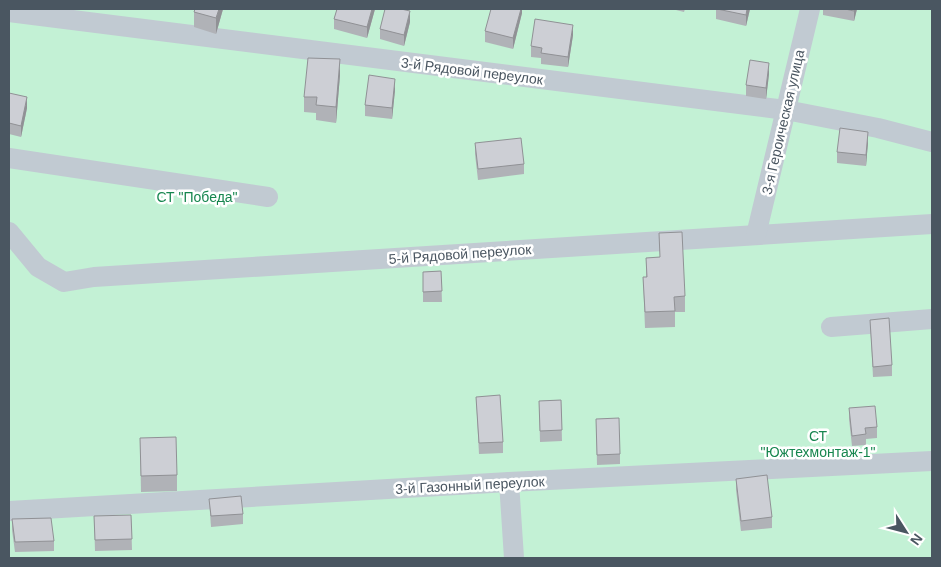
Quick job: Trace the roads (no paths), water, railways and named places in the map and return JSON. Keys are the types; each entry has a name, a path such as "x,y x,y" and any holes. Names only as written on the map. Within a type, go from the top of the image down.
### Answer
{"lane":[{"name":"3-я Героическая улица","path":"756,235 810,9"},
{"name":"3-й Рядовой переулок","path":"9,12 786,110 878,128 932,142"},
{"path":"9,158 268,197"},
{"name":"5-й Рядовой переулок","path":"9,232 38,267 64,282 94,277 932,224"},
{"path":"831,327 932,319"},
{"name":"3-й Газонный переулок","path":"9,511 509,482 932,461"},
{"path":"509,482 514,558"}],"park label":[{"name":"СТ \"Победа\"","path":"197,197"},
{"name":"СТ \"Южтехмонтаж-1\"","path":"818,444"}]}
